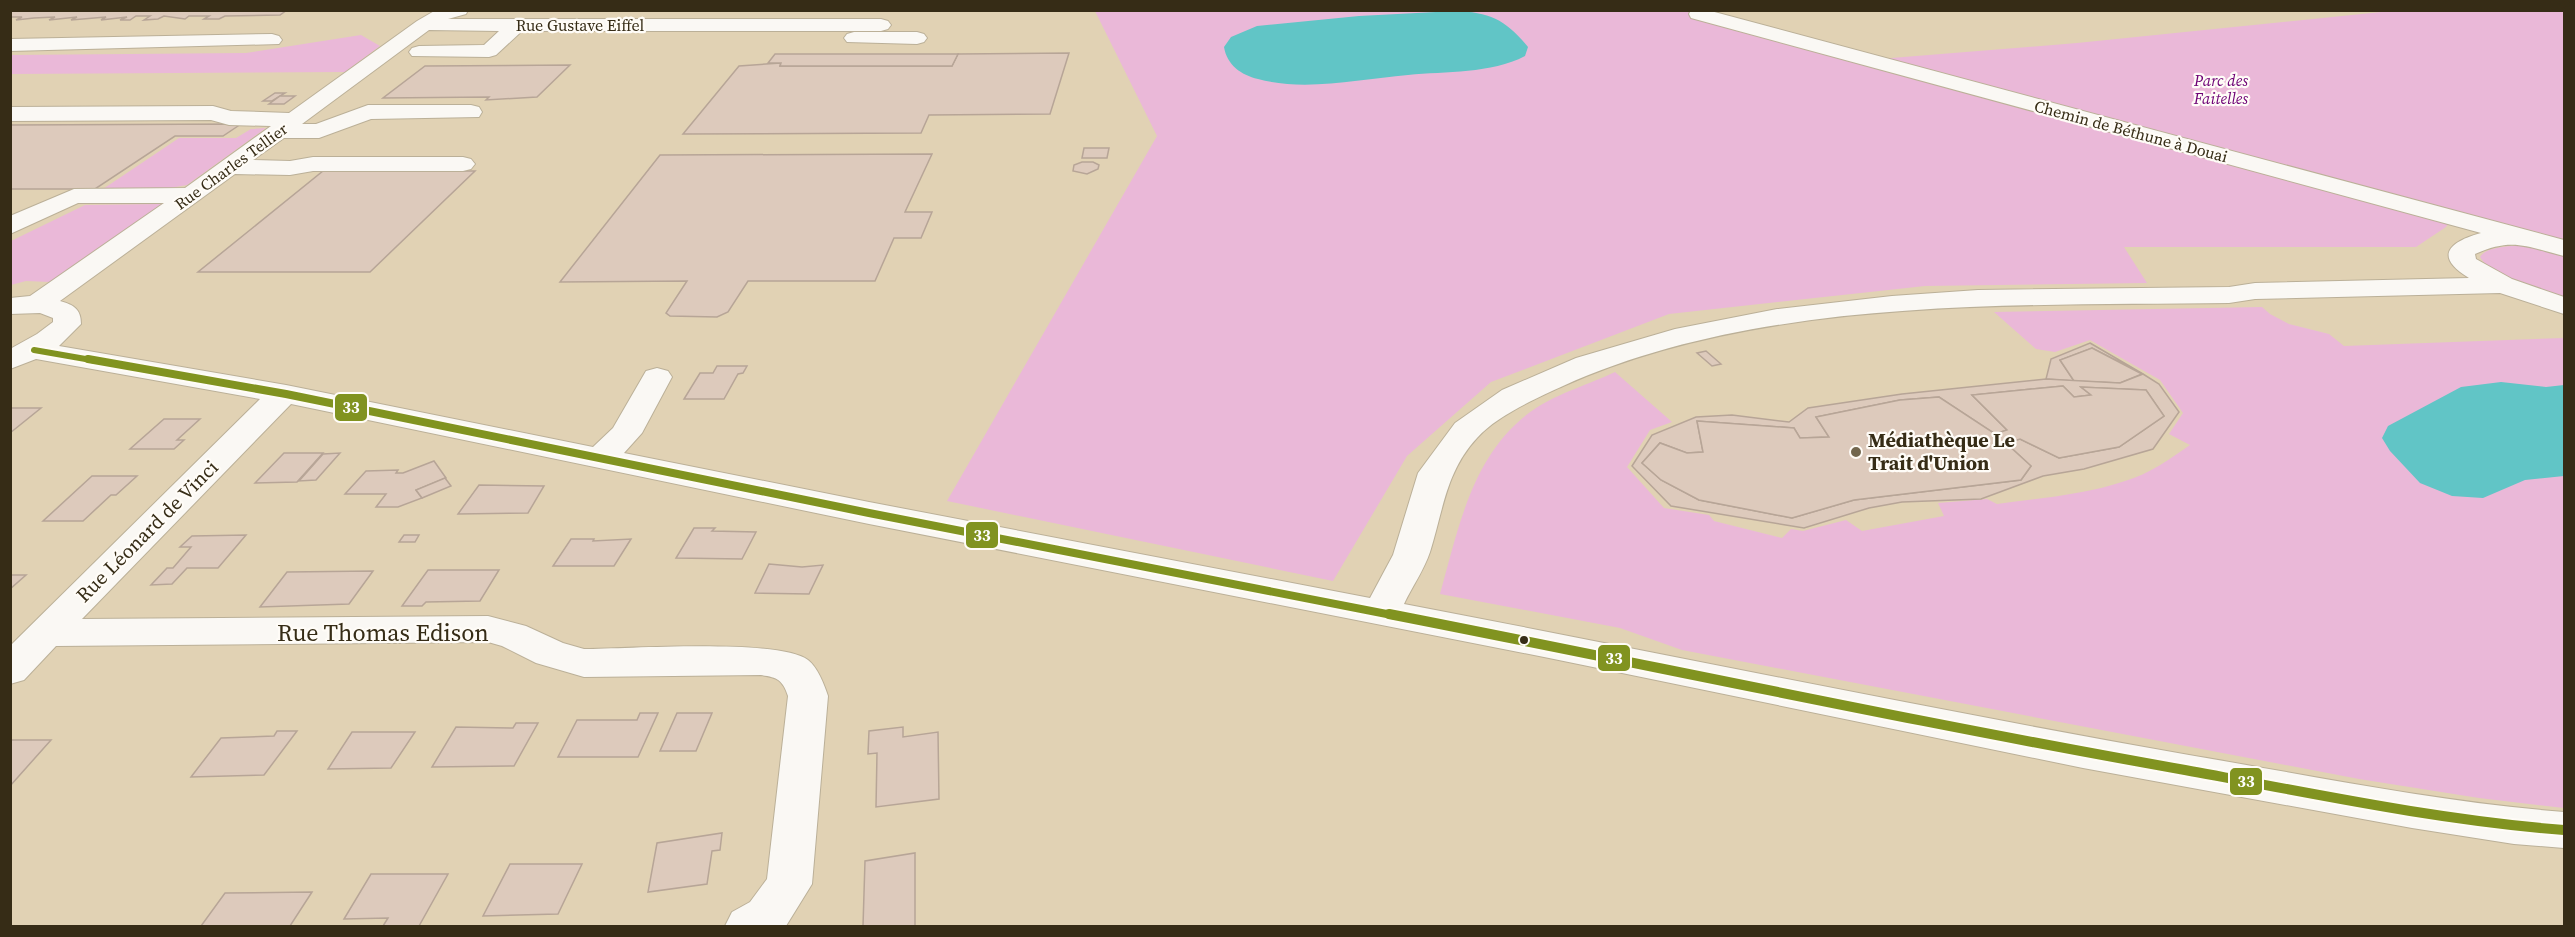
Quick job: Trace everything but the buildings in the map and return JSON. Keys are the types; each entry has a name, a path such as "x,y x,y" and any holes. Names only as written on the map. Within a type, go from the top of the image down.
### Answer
{"street":[{"name":"Rue Charles Tellier","path":"24,305 85,272 424,25 438,16 459,10"},
{"name":"Chemin de Béthune à Douai","path":"1698,14 2565,248"},
{"name":"Rue Gustave Eiffel","path":"424,25 881,25"},
{"path":"419,52 489,51 518,25"},
{"path":"712,25 722,34 736,37 917,38"},
{"path":"10,45 272,40"},
{"path":"10,114 213,113 230,118 319,130 368,112 471,112"},
{"path":"230,167 290,168 313,164 463,164"},
{"path":"10,199 191,195"},
{"path":"10,226 74,196"},
{"path":"2519,235 2485,240 2462,250 2463,262 2502,285 2565,306"},
{"path":"1381,612 1411,555 1435,473 1466,430 1513,397 1587,364 1619,353 1675,338 1777,317 1892,304 1978,298 2218,295 2255,291 2502,285"},
{"path":"22,355 55,337 67,324 67,314 56,307 24,305"},
{"path":"22,355 286,394 1083,555 2083,752 2412,811 2514,826 2565,830"},
{"path":"600,458 626,433 657,378"},
{"name":"Rue Léonard de Vinci","path":"10,670 273,403 286,394"},
{"name":"Rue Thomas Edison","path":"46,633 488,629 513,635 533,646 584,663 761,661 788,666 802,676 808,696 789,884 767,916 749,927"}],"green space":[{"name":"Parc des Faitelles","path":"1095,11 1696,11 1879,59 2077,43 2391,11 2564,11 2564,242 2456,213 2446,227 2416,247 2124,247 2147,283 1925,286 1669,314 1491,382 1407,456 1333,581 947,501 1157,136"},
{"path":"361,35 380,46 345,72 11,74 11,55 246,53"},
{"path":"266,128 187,185 164,189 103,189 179,138 236,138 251,129"},
{"path":"162,204 50,282 26,281 11,285 11,241 85,205"},
{"path":"2518,245 2538,246 2564,253 2564,298 2507,279 2487,266 2480,257 2491,249"},
{"path":"2262,307 2289,324 2329,334 2344,346 2564,338 2564,808 2479,798 2359,779 1682,650 1620,628 1440,594 1462,516 1483,467 1497,445 1515,425 1544,403 1615,372 1672,422 1650,430 1627,467 1664,508 1709,515 1714,521 1782,538 1791,529 1803,531 1846,520 1862,531 1944,516 1938,503 1987,499 1997,504 2094,490 2134,478 2167,461 2190,445 2169,434 2183,413 2160,380 2090,340 2055,352 2036,349 1994,312"}],"water":[{"path":"1455,11 1478,13 1504,24 1528,47 1525,56 1512,62 1483,69 1313,85 1276,83 1246,75 1228,59 1224,47 1231,37 1257,26 1359,16"},
{"path":"2501,382 2546,387 2564,385 2564,476 2525,480 2483,498 2452,496 2420,483 2390,451 2382,438 2388,426 2461,387"}],"transit line":[{"name":"33","path":"34,350 286,394 869,513 1549,645 2083,752 2412,811 2514,826 2564,830"}],"place":[{"name":"Médiathèque Le Trait d'Union","path":"1856,452"}]}
